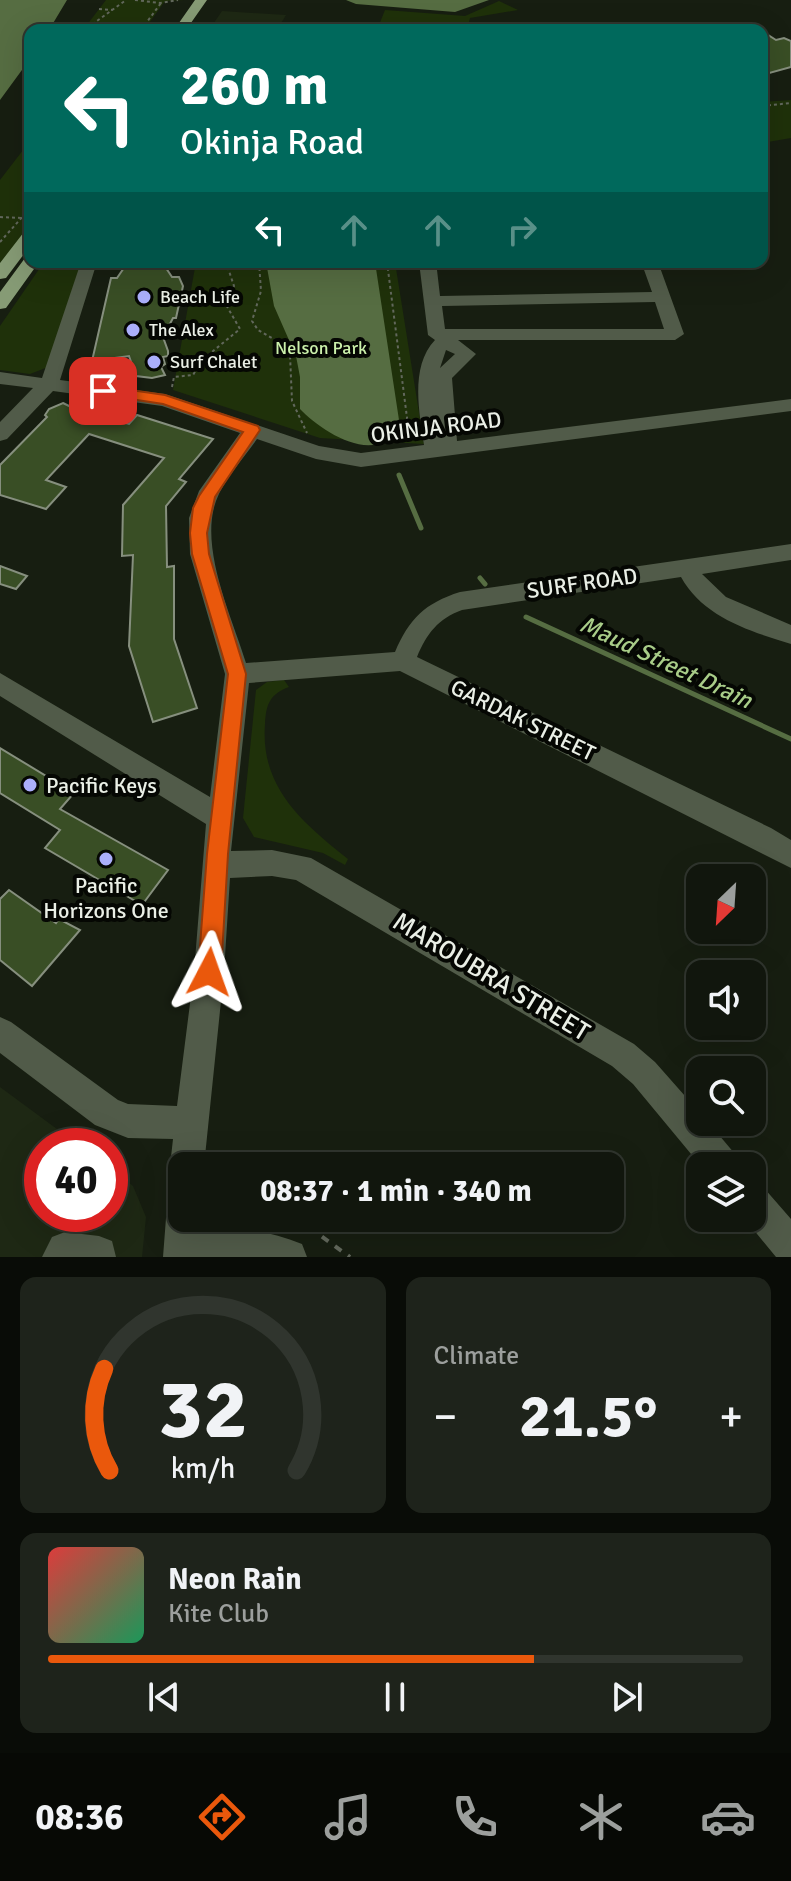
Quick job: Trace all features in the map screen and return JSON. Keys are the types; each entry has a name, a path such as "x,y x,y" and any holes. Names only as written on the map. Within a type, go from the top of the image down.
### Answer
{"main road":[{"path":"184,24 201,0"},
{"path":"200,24 216,0"},
{"path":"0,274 24,243"},
{"path":"0,304 27,268"}],"street":[{"path":"0,434 49,384 87,268"},
{"path":"428,268 433,301 448,340"},
{"path":"441,451 429,374 432,351 448,340 675,334 650,268"},
{"path":"433,301 662,297"},
{"name":"OKINJA ROAD","path":"0,378 165,400 336,458 385,459 791,405"},
{"path":"188,1152 209,972 237,674 201,554 198,533 207,496 253,430"},
{"name":"SURF ROAD","path":"403,661 415,631 434,610 460,601 791,552"},
{"path":"687,568 696,588 715,604 791,635"},
{"path":"237,674 403,661"},
{"name":"GARDAK STREET","path":"403,661 747,830 791,855"},
{"path":"0,683 222,819"},
{"name":"MAROUBRA STREET","path":"217,865 272,863 309,870 623,1055 644,1073 711,1152"},
{"path":"0,1033 107,1113 128,1121 190,1123"},
{"path":"766,1217 791,1247"},
{"path":"182,1241 277,1251 289,1257"}],"path":[{"path":"95,24 99,17 126,0"},
{"path":"135,0 160,3 178,0"},
{"path":"145,24 160,3 168,0"},
{"path":"99,9 113,10"},
{"path":"768,106 791,104"},
{"path":"0,242 24,213"},
{"path":"0,217 22,218"},
{"path":"172,391 174,377 193,375 203,357 231,339 240,329 226,307 234,286 228,268"},
{"path":"259,268 261,291 252,321 258,330 282,344 290,355 292,401 309,436"},
{"path":"388,268 411,444"},
{"path":"315,1232 350,1257"}],"shaded area":[{"path":"0,0 67,0 53,24 24,24 24,67 0,100"},
{"path":"346,0 489,0 455,12 356,4"},
{"path":"222,11 286,15 281,24 213,24"},
{"path":"267,268 376,268 399,420 385,441 375,445 351,442 317,424 300,409 300,377 296,356 274,306"},
{"path":"0,1087 56,1128 24,1128 24,1232 128,1232 128,1182 133,1186 146,1217 142,1257 0,1257"}],"green space":[{"path":"106,0 184,0 165,1 148,24 88,24"},
{"path":"499,1 518,10 470,18 468,24 379,24 385,10 465,16"},
{"path":"791,100 791,138 768,142 768,102"},
{"path":"24,149 24,233 0,263 0,180"},
{"path":"40,268 80,268 48,367 30,374 0,370 0,326"},
{"name":"Nelson Park","path":"195,268 396,268 424,444 320,438 173,390"},
{"path":"284,680 289,687 273,697 266,711 265,747 270,767 288,802 315,832 348,859 345,865 323,853 254,837 243,818 256,690 267,682"}],"building":[{"path":"768,35 776,40 784,38 791,41 791,67 768,73"},
{"path":"124,268 166,268 172,277 179,277 183,286 176,318 173,318 163,337 168,351 168,356 163,357 165,364 161,367 165,375 152,378 136,376 129,356 92,361 111,278 117,278"},
{"path":"63,403 81,412 129,424 137,415 213,439 179,479 186,482 166,506 167,567 174,566 174,639 197,708 153,722 129,646 133,555 122,556 123,505 164,458 89,434 46,480 66,487 46,509 0,495 0,465 47,417 45,415 49,409"},
{"path":"0,566 27,576 16,589 0,584"},
{"name":"Pacific Horizons One","path":"0,748 74,793 60,809 168,870 142,905 45,848 60,830 0,793"},
{"path":"9,890 56,923 59,919 80,930 32,986 0,960 0,899"}],"waterway":[{"name":"Maud Street Drain","path":"399,475 421,528"},
{"path":"480,578 485,584"},
{"name":"Maud Street Drain","path":"526,617 791,739"}],"place":[{"name":"Beach Life","path":"144,297"},
{"name":"The Alex","path":"133,330"},
{"name":"Surf Chalet","path":"154,362"},
{"name":"Pacific Keys","path":"30,785"},
{"name":"Pacific Horizons One","path":"106,859"}],"route":[{"path":"103,391 165,400 253,430 207,496 198,533 201,554 237,674 217,854 209,972"}]}
